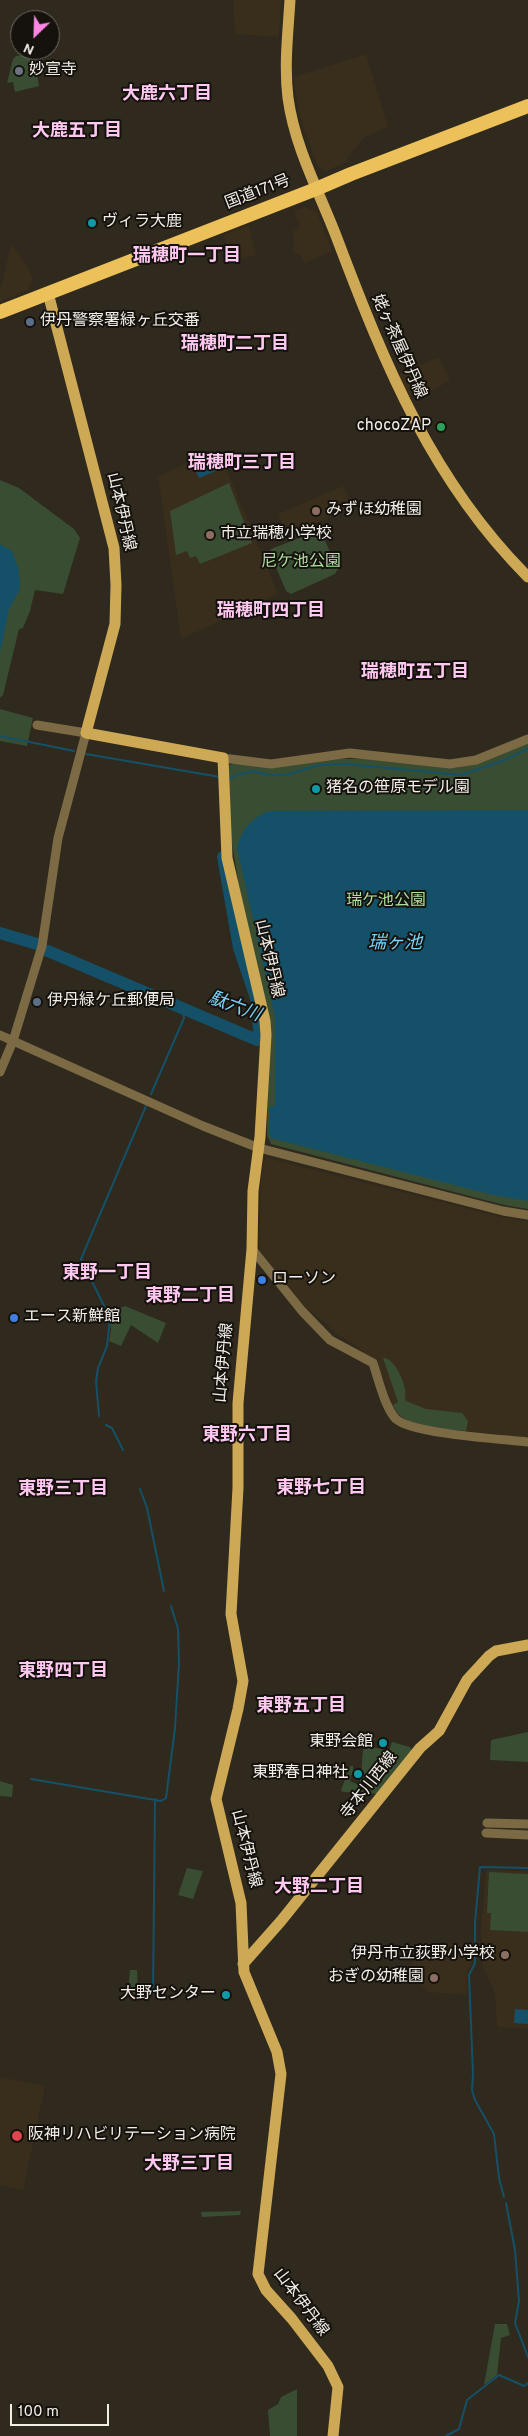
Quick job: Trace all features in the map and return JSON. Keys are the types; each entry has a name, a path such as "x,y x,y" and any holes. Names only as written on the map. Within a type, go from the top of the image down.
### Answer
{"highway":[{"name":"国道171号","path":"0,312 528,106"}],"main road":[{"path":"290,0 286,68 288,98 301,154 316,189"},
{"name":"姥ヶ茶屋伊丹線","path":"316,189 390,372 420,434 489,533 528,577"},
{"name":"山本伊丹線","path":"48,293 114,548 116,585 115,624 86,733"},
{"path":"86,733 223,758"},
{"name":"山本伊丹線","path":"223,758 227,858 265,1021 259,1148 253,1191 252,1250 239,1381 238,1488 231,1606 243,1681 238,1713 216,1799 241,1903 243,1964 246,1979 276,2052 281,2074 258,2274 266,2290 292,2319 328,2366 338,2387 332,2436"},
{"name":"寺本川西線","path":"243,1964 281,1921 420,1748 439,1731 466,1680 492,1652 528,1645"}],"street":[{"path":"0,1072 13,1041 42,946 58,838 86,733 36,725"},
{"path":"223,758 271,764 350,753 450,764 476,760 528,738"},
{"path":"0,1035 203,1126 259,1148 503,1211 528,1215"},
{"path":"252,1250 302,1311 330,1340 372,1363 391,1413 397,1420 405,1425 429,1430 528,1442"},
{"path":"487,1823 528,1824"},
{"path":"486,1833 528,1835"}],"shaded area":[{"path":"233,0 281,0 279,37 235,34"},
{"path":"366,54 388,127 365,137 347,158 348,162 325,171 318,167 300,118 293,77"},
{"path":"305,207 317,212 332,252 304,263 300,254 294,254 293,230 300,228 294,211"},
{"path":"249,225 256,255 235,260 232,258 223,235"},
{"path":"11,244 28,267 33,279 28,290 0,301 0,286 1,288"},
{"path":"438,358 450,380 434,390 428,392 427,389 409,397 398,377 400,373"},
{"name":"市立瑞穂小学校","path":"214,452 220,454 278,594 181,639 158,476"},
{"name":"みずほ幼稚園","path":"343,486 354,507 288,535 278,514"},
{"path":"267,1158 501,1217 528,1222 528,1438 428,1426 395,1411 375,1359 367,1356 355,1345 335,1333 326,1323 306,1308 259,1251 261,1177 264,1161"},
{"name":"伊丹市立荻野小学校","path":"486,1870 528,1871 528,2029 497,2027 495,1994 482,1965 481,1932"},
{"path":"420,1942 472,1945 473,1962 467,1971 467,1995 428,1992 408,1970"},
{"name":"阪神リハビリテーション病院","path":"0,2077 45,2086 23,2190 0,2185"}],"green space":[{"path":"13,60 35,60 39,86 15,92 13,82 7,83"},
{"path":"0,480 19,488 74,529 80,538 63,594 35,590 30,611 23,628 19,629 3,695 0,698"},
{"path":"229,483 252,543 200,564 196,556 190,558 187,551 176,555 170,511"},
{"name":"尼ケ池公園","path":"320,530 338,569 335,574 291,594 286,591 270,553 271,549"},
{"path":"0,709 33,718 27,746 0,741"},
{"name":"瑞ヶ池","path":"528,743 528,1209 504,1205 271,1144 267,1135 269,1022 243,910 231,838 226,766 240,762 372,758 455,768 472,765"},
{"path":"125,1306 166,1323 158,1343 131,1325 121,1346 109,1341 111,1330 109,1312"},
{"path":"383,1358 391,1361 400,1375 404,1385 406,1401 426,1409 462,1413 468,1421 466,1431 424,1427 405,1420 393,1405 398,1402"},
{"path":"528,1732 528,1762 490,1760 491,1740"},
{"path":"367,1736 375,1738 372,1747 389,1751 392,1742 410,1747 412,1750 382,1794 343,1792 341,1790 350,1766 353,1766 354,1775 351,1775 350,1781 359,1785"},
{"path":"0,1781 13,1785 12,1797 0,1796"},
{"path":"187,1868 203,1871 193,1899 178,1895"},
{"path":"489,1872 528,1874 528,1932 490,1930 491,1913 487,1913"},
{"path":"130,1970 137,1970 138,1991 136,1994 128,1994"},
{"path":"241,2211 240,2215 202,2217 201,2212"},
{"path":"495,2324 507,2324 510,2335 501,2338 497,2375 484,2385"},
{"path":"297,2389 297,2436 270,2436 268,2410 278,2404 281,2397"}],"water":[{"path":"215,455 221,469 199,478 193,465"},
{"path":"0,544 12,551 18,567 20,583 19,591 9,609 0,652"},
{"name":"瑞ヶ池","path":"528,810 528,1201 493,1195 271,1138 269,1135 269,1106 275,1106 275,1017 237,848 244,830 257,817 269,811"},
{"path":"515,2009 528,2010 528,2024 514,2023"}],"waterway":[{"path":"0,736 74,751"},
{"path":"227,778 231,779 236,775 254,771 268,775 286,775 319,765 347,764 461,775 505,760 528,749"},
{"path":"86,754 220,777"},
{"name":"駄六川","path":"48,951 257,1040 260,1039 256,998 239,948 223,857"},
{"name":"駄六川","path":"0,933 37,944"},
{"path":"151,1094 184,1018 182,1008"},
{"path":"99,1416 96,1381 98,1368 107,1346 110,1318 81,1259 146,1106"},
{"path":"106,1425 112,1428 123,1450"},
{"path":"140,1489 147,1508 164,1591"},
{"path":"31,1779 161,1801 166,1798 175,1728 179,1663 178,1629 171,1606"},
{"path":"153,1994 155,1799"},
{"path":"504,2197 499,2178 494,2134 475,2100 472,2090 469,1975 475,1963 475,1923 480,1867 528,1868"},
{"path":"506,2203 515,2250 519,2301 515,2323 528,2357"},
{"path":"446,2436 459,2429 467,2400 499,2375 524,2386 528,2383"}],"place":[{"name":"妙宣寺","path":"19,71"},
{"name":"ヴィラ大鹿","path":"92,223"},
{"name":"伊丹警察署緑ヶ丘交番","path":"30,322"},
{"name":"chocoZAP","path":"441,427"},
{"name":"みずほ幼稚園","path":"316,511"},
{"name":"市立瑞穂小学校","path":"210,535"},
{"name":"猪名の笹原モデル園","path":"316,789"},
{"name":"伊丹緑ケ丘郵便局","path":"37,1002"},
{"name":"ローソン","path":"262,1280"},
{"name":"エース新鮮館","path":"14,1318"},
{"name":"東野会館","path":"383,1743"},
{"name":"東野春日神社","path":"358,1774"},
{"name":"伊丹市立荻野小学校","path":"505,1955"},
{"name":"おぎの幼稚園","path":"434,1978"},
{"name":"大野センター","path":"226,1995"},
{"name":"阪神リハビリテーション病院","path":"17,2136"}],"district":[{"name":"大鹿六丁目","path":"167,95"},
{"name":"大鹿五丁目","path":"77,132"},
{"name":"瑞穂町一丁目","path":"187,257"},
{"name":"瑞穂町二丁目","path":"235,345"},
{"name":"瑞穂町三丁目","path":"242,464"},
{"name":"瑞穂町四丁目","path":"271,612"},
{"name":"瑞穂町五丁目","path":"415,673"},
{"name":"東野一丁目","path":"107,1274"},
{"name":"東野二丁目","path":"190,1297"},
{"name":"東野六丁目","path":"247,1436"},
{"name":"東野七丁目","path":"321,1489"},
{"name":"東野三丁目","path":"63,1490"},
{"name":"東野四丁目","path":"63,1672"},
{"name":"東野五丁目","path":"301,1707"},
{"name":"大野二丁目","path":"319,1888"},
{"name":"大野三丁目","path":"189,2165"}],"park label":[{"name":"瑞ケ池公園","path":"386,902"}]}
